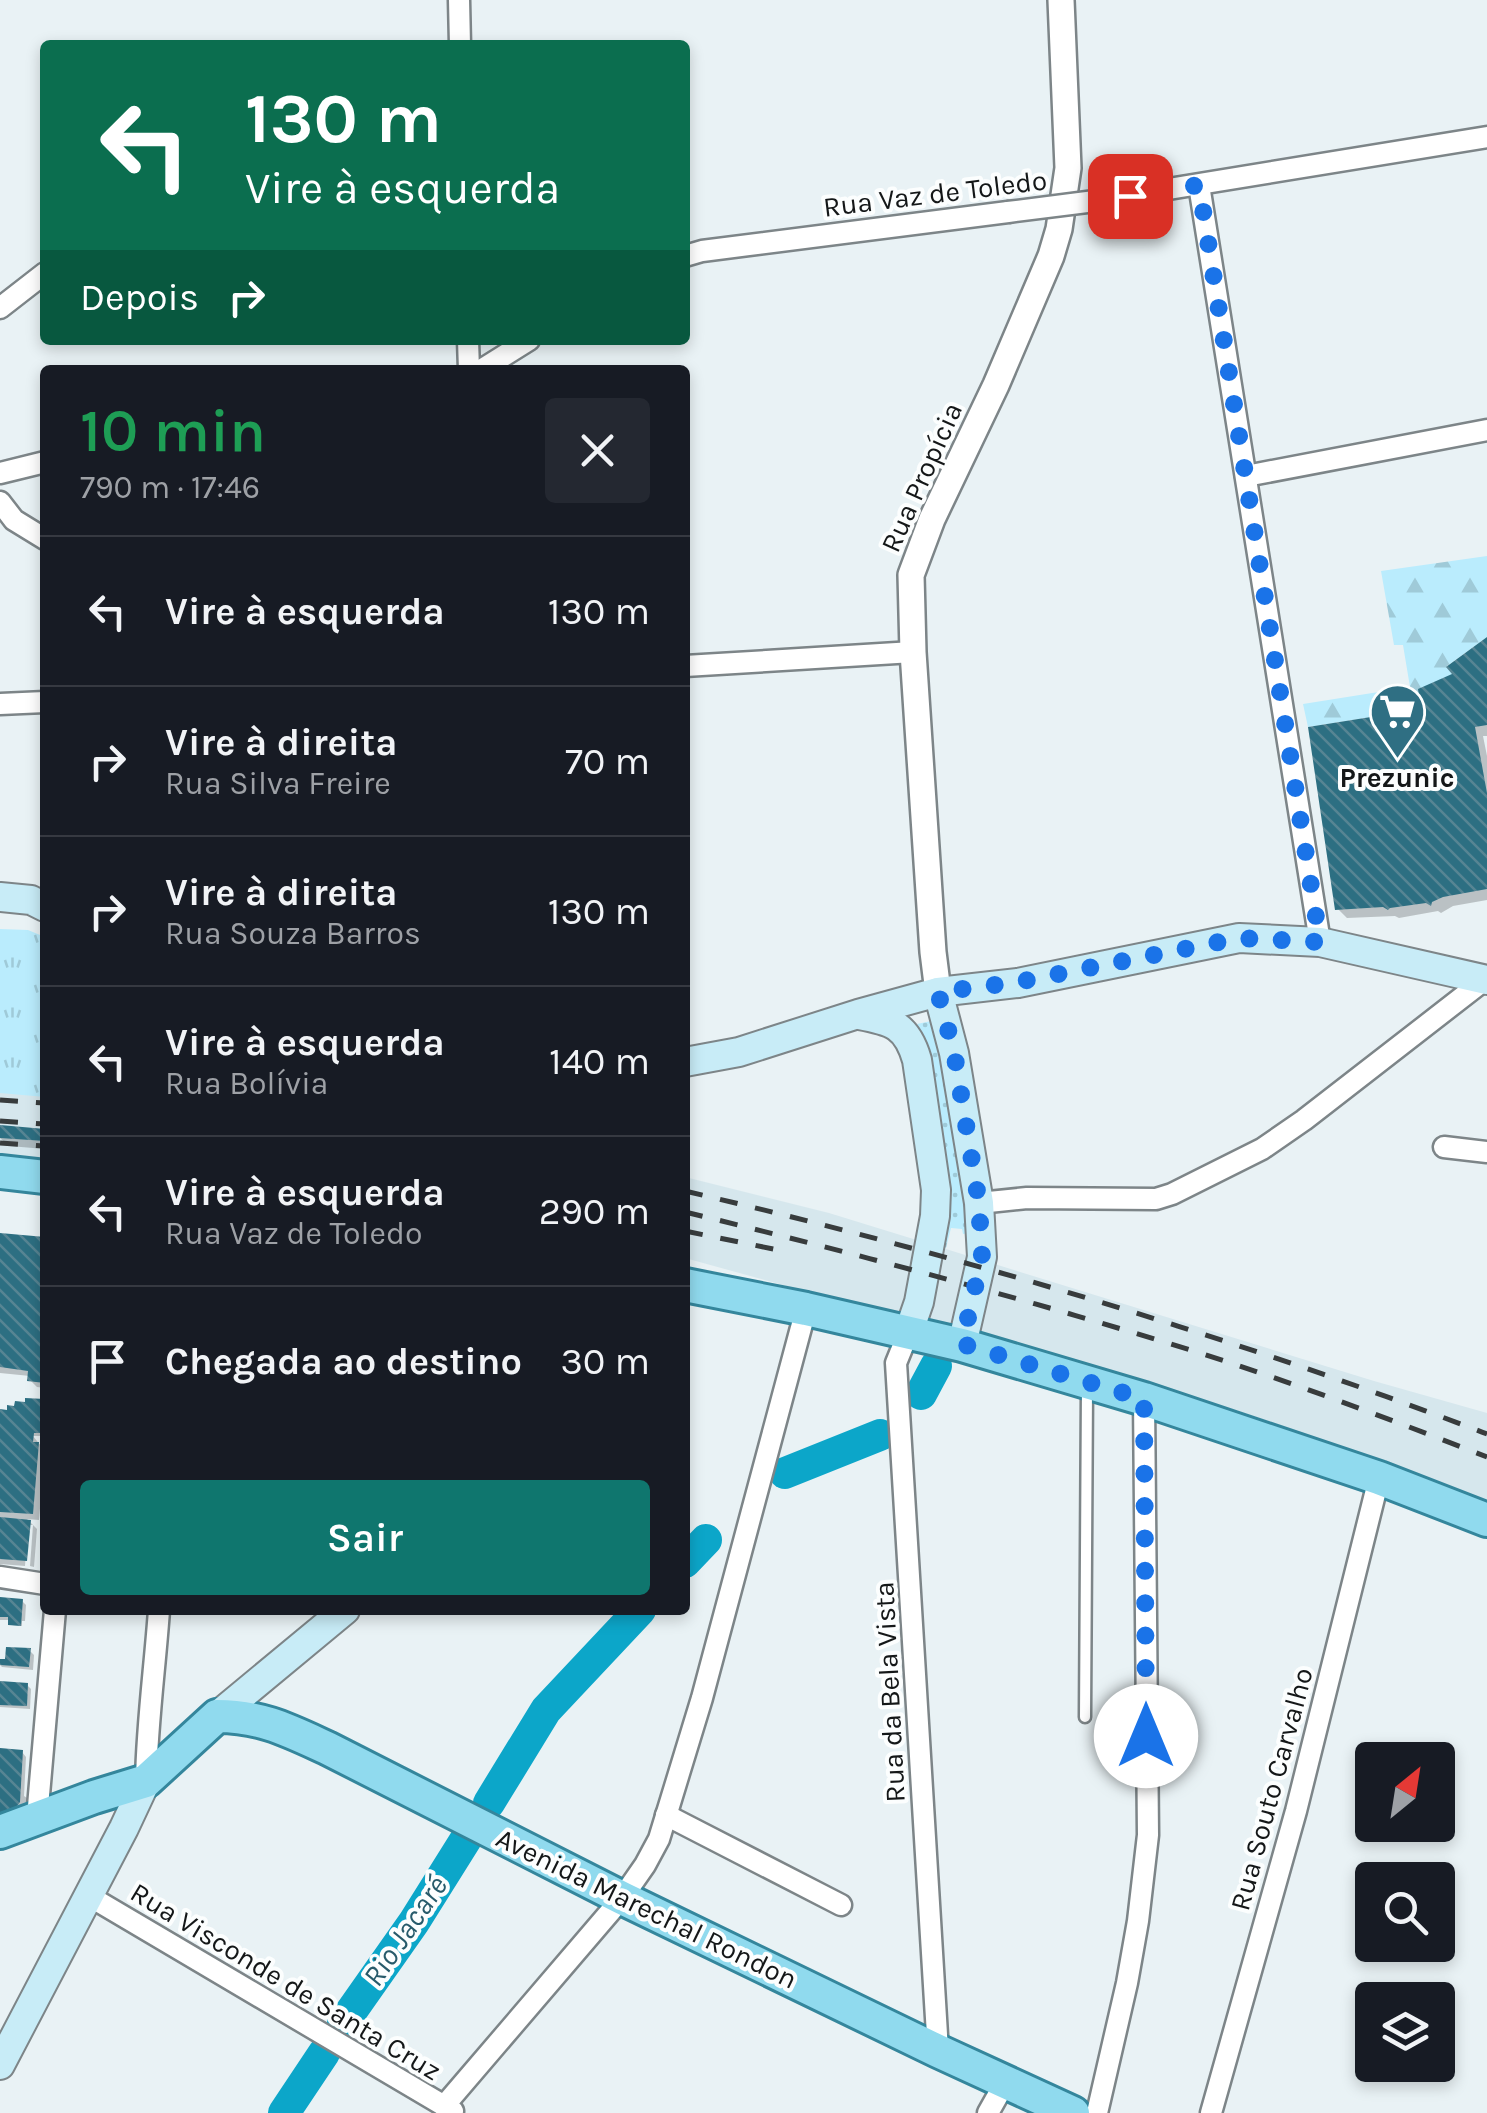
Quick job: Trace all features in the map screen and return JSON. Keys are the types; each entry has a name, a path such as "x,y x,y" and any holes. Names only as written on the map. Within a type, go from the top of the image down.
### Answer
{"main road":[{"path":"0,897 40,904"},
{"path":"690,1061 739,1052 908,1000 937,981 1018,982 1239,938 1320,942 1486,979"},
{"path":"937,981 954,1052 979,1203 982,1257 962,1344"},
{"path":"858,1014 895,1024 913,1044 918,1060 936,1190 935,1216 909,1331"},
{"path":"0,1172 40,1176"},
{"path":"690,1286 962,1344 1144,1399 1379,1478 1487,1520"},
{"path":"0,2064 146,1781 339,1615"},
{"name":"Avenida Marechal Rondon","path":"217,1716 239,1716 278,1725 622,1898 1074,2113"},
{"path":"0,1832 146,1781"}],"street":[{"path":"459,0 460,40"},
{"name":"Rua Propícia","path":"937,981 911,575 921,544 996,385 1051,256 1059,228 1068,168 1061,0"},
{"name":"Rua Vaz de Toledo","path":"690,255 838,232 1096,202 1487,137"},
{"path":"1199,185 1320,942"},
{"path":"0,308 40,277"},
{"path":"489,365 521,345"},
{"path":"1246,476 1487,430"},
{"path":"0,473 40,463"},
{"path":"0,502 14,520 40,536"},
{"path":"690,666 913,652"},
{"path":"0,704 40,702"},
{"path":"979,1203 1027,1198 1156,1199 1172,1194 1262,1149 1486,979"},
{"path":"1444,1147 1487,1152"},
{"path":"450,2110 622,1898 659,1839 702,1698 806,1309"},
{"name":"Rua da Bela Vista","path":"909,1331 896,1362 938,2051"},
{"path":"1098,2113 1136,1936 1148,1835 1144,1399"},
{"name":"Rua Souto Carvalho","path":"1210,2113 1296,1811 1379,1478"},
{"path":"0,1577 40,1583"},
{"path":"37,1818 55,1615"},
{"path":"146,1781 158,1615"},
{"path":"666,1815 841,1905"},
{"name":"Rua Visconde de Santa Cruz","path":"89,1896 450,2110"},
{"path":"988,2113 1006,2081"}],"lane":[{"path":"1085,1718 1088,1382"}],"shaded area":[{"path":"0,1058 40,1063 40,1159 0,1155"},
{"path":"690,1178 829,1213 1487,1413 1487,1501 1239,1411 690,1259"}],"green space":[{"path":"1487,556 1487,637 1447,666 1452,674 1421,709 1308,727 1303,704 1410,687 1403,645 1394,645 1381,571"},
{"path":"0,929 28,930 40,935 40,1097 0,1093"},
{"path":"931,1021 943,1054 971,1233 951,1228 946,1248 927,1051 917,1024"}],"building":[{"name":"Prezunic","path":"1487,637 1487,725 1475,727 1487,793 1487,889 1443,897 1431,906 1426,903 1388,910 1335,910 1308,727 1421,709 1418,689 1452,674 1446,667"},
{"path":"0,1125 40,1129 40,1141 0,1138"},
{"path":"0,1233 40,1237 40,1382 27,1381 28,1371 0,1367"},
{"path":"25,1398 40,1399 40,1433 34,1433 33,1442 39,1442 33,1514 0,1512 0,1409 7,1410 7,1405 14,1406 15,1401 25,1402"},
{"path":"0,1517 31,1520 27,1561 0,1559"},
{"path":"0,1597 23,1599 21,1626 8,1625 8,1617 0,1617"},
{"path":"6,1647 31,1648 29,1667 0,1665"},
{"path":"0,1681 28,1683 27,1706 0,1705"},
{"path":"0,1748 23,1750 20,1802 15,1809 0,1814"}],"waterway":[{"name":"Rio Jacaré","path":"921,1394 936,1366"},
{"name":"Rio Jacaré","path":"785,1473 880,1435"},
{"name":"Rio Jacaré","path":"690,1557 706,1540"},
{"name":"Rio Jacaré","path":"489,1803 546,1710 635,1615"},
{"name":"Rio Jacaré","path":"343,2023 466,1839"},
{"name":"Rio Jacaré","path":"284,2113 324,2053"}],"railway":[{"path":"0,1100 40,1103"},
{"path":"0,1121 40,1124"},
{"path":"0,1143 40,1146"},
{"path":"690,1192 1090,1299 1290,1363 1487,1434"},
{"path":"690,1213 944,1278 1136,1333 1308,1390 1487,1457"},
{"path":"690,1232 783,1251"}],"place":[{"name":"Prezunic","path":"1397,760"}],"route":[{"path":"1130,196 1199,185 1320,942 1239,938 1018,982 938,992 954,1052 979,1203 982,1257 962,1344 1144,1399 1146,1736"}]}
